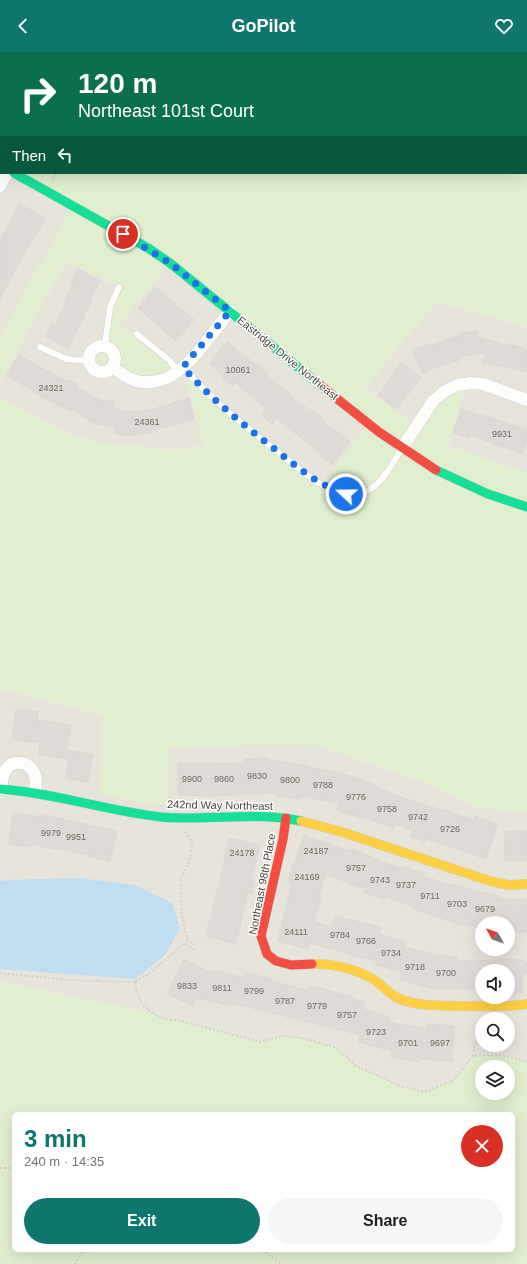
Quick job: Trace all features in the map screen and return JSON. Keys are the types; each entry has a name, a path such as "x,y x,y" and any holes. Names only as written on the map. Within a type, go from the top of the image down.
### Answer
{"street":[{"path":"0,186 6,174"},
{"name":"Eastridge Drive Northeast","path":"16,174 148,248 170,263 379,432 402,448 438,471 488,494 527,507"},
{"path":"112,367 123,376 138,382 151,382 171,376 180,369 230,311"},
{"path":"105,345 112,349 116,361 109,370 100,372 93,368 89,361 90,352 96,346 105,345"},
{"path":"402,448 433,401 444,391 457,384 483,384 527,400"},
{"path":"0,789 4,772 9,766 17,762 25,764 33,771 36,780 35,792"},
{"name":"242nd Way Northeast","path":"0,789 35,792 147,815 186,818 257,815 286,818 325,827 493,882 509,885 527,884"},
{"name":"Northeast 98th Place","path":"286,818 283,839 261,936 267,954 275,961 283,965 324,964 359,974 377,982 392,996 416,1003 429,1005 512,1007 527,1004"}],"lane":[{"path":"105,345 110,307 119,287"},
{"path":"137,334 170,360 246,427 314,480 338,492 354,494 362,493 373,488 383,478 402,448"},
{"path":"40,347 66,360 89,361"}],"path":[{"path":"52,179 55,174"},
{"path":"184,830 192,843 189,862 181,878 182,918 188,941 197,946"},
{"path":"0,973 67,980 134,982 150,973 185,944 195,952"},
{"path":"134,982 139,999 152,1013 170,1021 176,1020 260,1042 283,1036 301,1038 334,1047 356,1066 400,1086 426,1092 453,1081 473,1056 475,1046"},
{"path":"473,1056 490,1054 513,1057 527,1062"},
{"path":"0,1168 12,1168"},
{"path":"75,1264 83,1252"},
{"path":"265,1252 282,1264"}],"shaded area":[{"path":"0,174 16,174 73,206 0,337"},
{"path":"66,261 119,287 105,345 93,349 89,357 93,368 97,371 100,372 112,367 137,334 134,337 119,325 170,263 369,424 322,484 186,378 204,446 175,450 98,443 67,433 0,397 0,382"},
{"path":"437,301 527,327 527,473 448,446 466,384 417,426 364,388"},
{"path":"0,688 102,715 100,794 169,748 241,745 317,745 416,779 475,806 527,813 527,1062 513,1057 490,1054 473,1056 453,1081 425,1092 400,1086 356,1066 334,1047 283,1036 260,1042 176,1020 170,1021 152,1013 0,982"}],"green space":[{"path":"16,174 527,174 527,327 437,302 364,388 417,426 433,401 466,383 448,446 527,473 527,813 475,806 416,779 317,745 241,745 169,748 167,805 149,804 100,794 102,715 0,688 0,397 67,433 98,443 175,450 204,446 186,378 190,376 216,401 322,484 368,424 170,263 119,325 134,337 137,334 177,371 160,380 109,371 101,372 91,366 89,356 92,350 105,345 107,323 119,287 66,261 0,382 0,337 72,206"},
{"path":"0,982 152,1013 170,1021 176,1020 260,1042 283,1036 301,1038 334,1047 356,1066 400,1086 425,1092 453,1081 473,1056 500,1056 527,1062 527,1264 0,1264"}],"water":[{"path":"79,878 135,885 172,903 180,928 165,955 135,979 0,969 0,881"}],"building":[{"path":"19,204 46,218 37,234 35,234 0,299 0,241"},
{"path":"78,269 100,281 90,299 92,300 83,317 84,318 67,348 45,336 52,324 55,325 66,303 64,302 73,284 70,282"},
{"path":"155,287 194,320 176,341 138,308"},
{"path":"477,331 478,337 527,349 527,372 500,365 499,367 483,363 486,353 459,357 460,360 422,373 412,351 428,344 428,346 461,335 461,333"},
{"path":"227,342 256,365 257,364 268,373 266,375 293,396 293,398 310,411 311,409 323,419 322,421 350,442 332,465 321,456 322,454 276,418 272,424 261,415 266,409 236,383 233,386 209,363"},
{"path":"19,355 67,382 69,379 77,384 76,386 99,400 115,402 114,409 131,412 158,409 157,408 189,398 194,420 156,429 156,432 127,436 114,433 116,427 95,424 71,409 70,411 39,395 7,375"},
{"path":"401,362 421,378 396,409 378,395"},
{"path":"461,409 527,429 527,439 523,454 470,435 469,438 453,433"},
{"path":"16,709 38,712 37,720 71,725 67,750 93,755 88,782 65,778 69,759 38,754 40,743 12,739"},
{"path":"269,758 269,760 305,765 348,775 375,784 374,786 409,800 474,820 475,816 498,824 486,859 427,839 426,842 411,837 413,830 395,824 394,828 363,817 363,819 336,810 339,803 301,796 301,799 275,796 276,793 213,796 178,795 178,763 244,763 244,759"},
{"path":"13,813 43,817 44,815 117,831 110,861 58,848 58,850 32,844 32,847 9,844"},
{"path":"505,831 527,831 527,861 504,861"},
{"path":"304,836 351,851 352,849 400,868 401,866 423,873 422,876 451,885 499,896 498,899 527,900 527,932 515,932 515,916 475,916 475,927 462,925 414,909 414,907 387,897 385,900 363,892 365,889 325,874 319,897 321,897 314,922 331,927 334,916 381,927 379,934 406,942 404,947 437,955 458,957 458,961 499,959 523,960 523,962 527,962 527,973 523,973 522,993 515,993 515,964 475,964 475,989 433,989 400,980 402,972 376,965 377,961 351,956 351,954 309,943 308,949 278,941 292,885 288,883"},
{"path":"229,838 260,845 251,881 254,881 252,893 248,892 236,944 206,936"},
{"path":"184,959 212,973 212,970 244,978 245,972 271,979 271,981 307,990 309,985 353,997 353,999 365,1002 363,1009 389,1017 388,1020 393,1023 427,1029 428,1024 455,1026 452,1061 419,1059 418,1062 391,1057 392,1051 358,1042 360,1035 232,1003 231,1006 197,998 193,1006 167,994"}],"traffic: fast":[{"path":"16,174 148,248 170,263 321,386"},
{"path":"436,470 488,494 527,507"},
{"path":"0,789 41,794 121,811 161,817 196,818 249,816 284,818 301,821"}],"traffic: slow":[{"path":"301,821 342,832 493,882 509,885 527,884"},
{"path":"312,964 336,966 361,973 376,981 396,997 408,1002 439,1005 495,1006 527,1004"}],"traffic: jam":[{"path":"321,386 379,432 436,470"},
{"path":"286,818 283,839 261,936 267,954 276,961 291,965 312,964"}],"route":[{"path":"123,234 148,248 170,263 230,311 183,367 190,376 235,418 307,475 338,492 346,494"}]}
